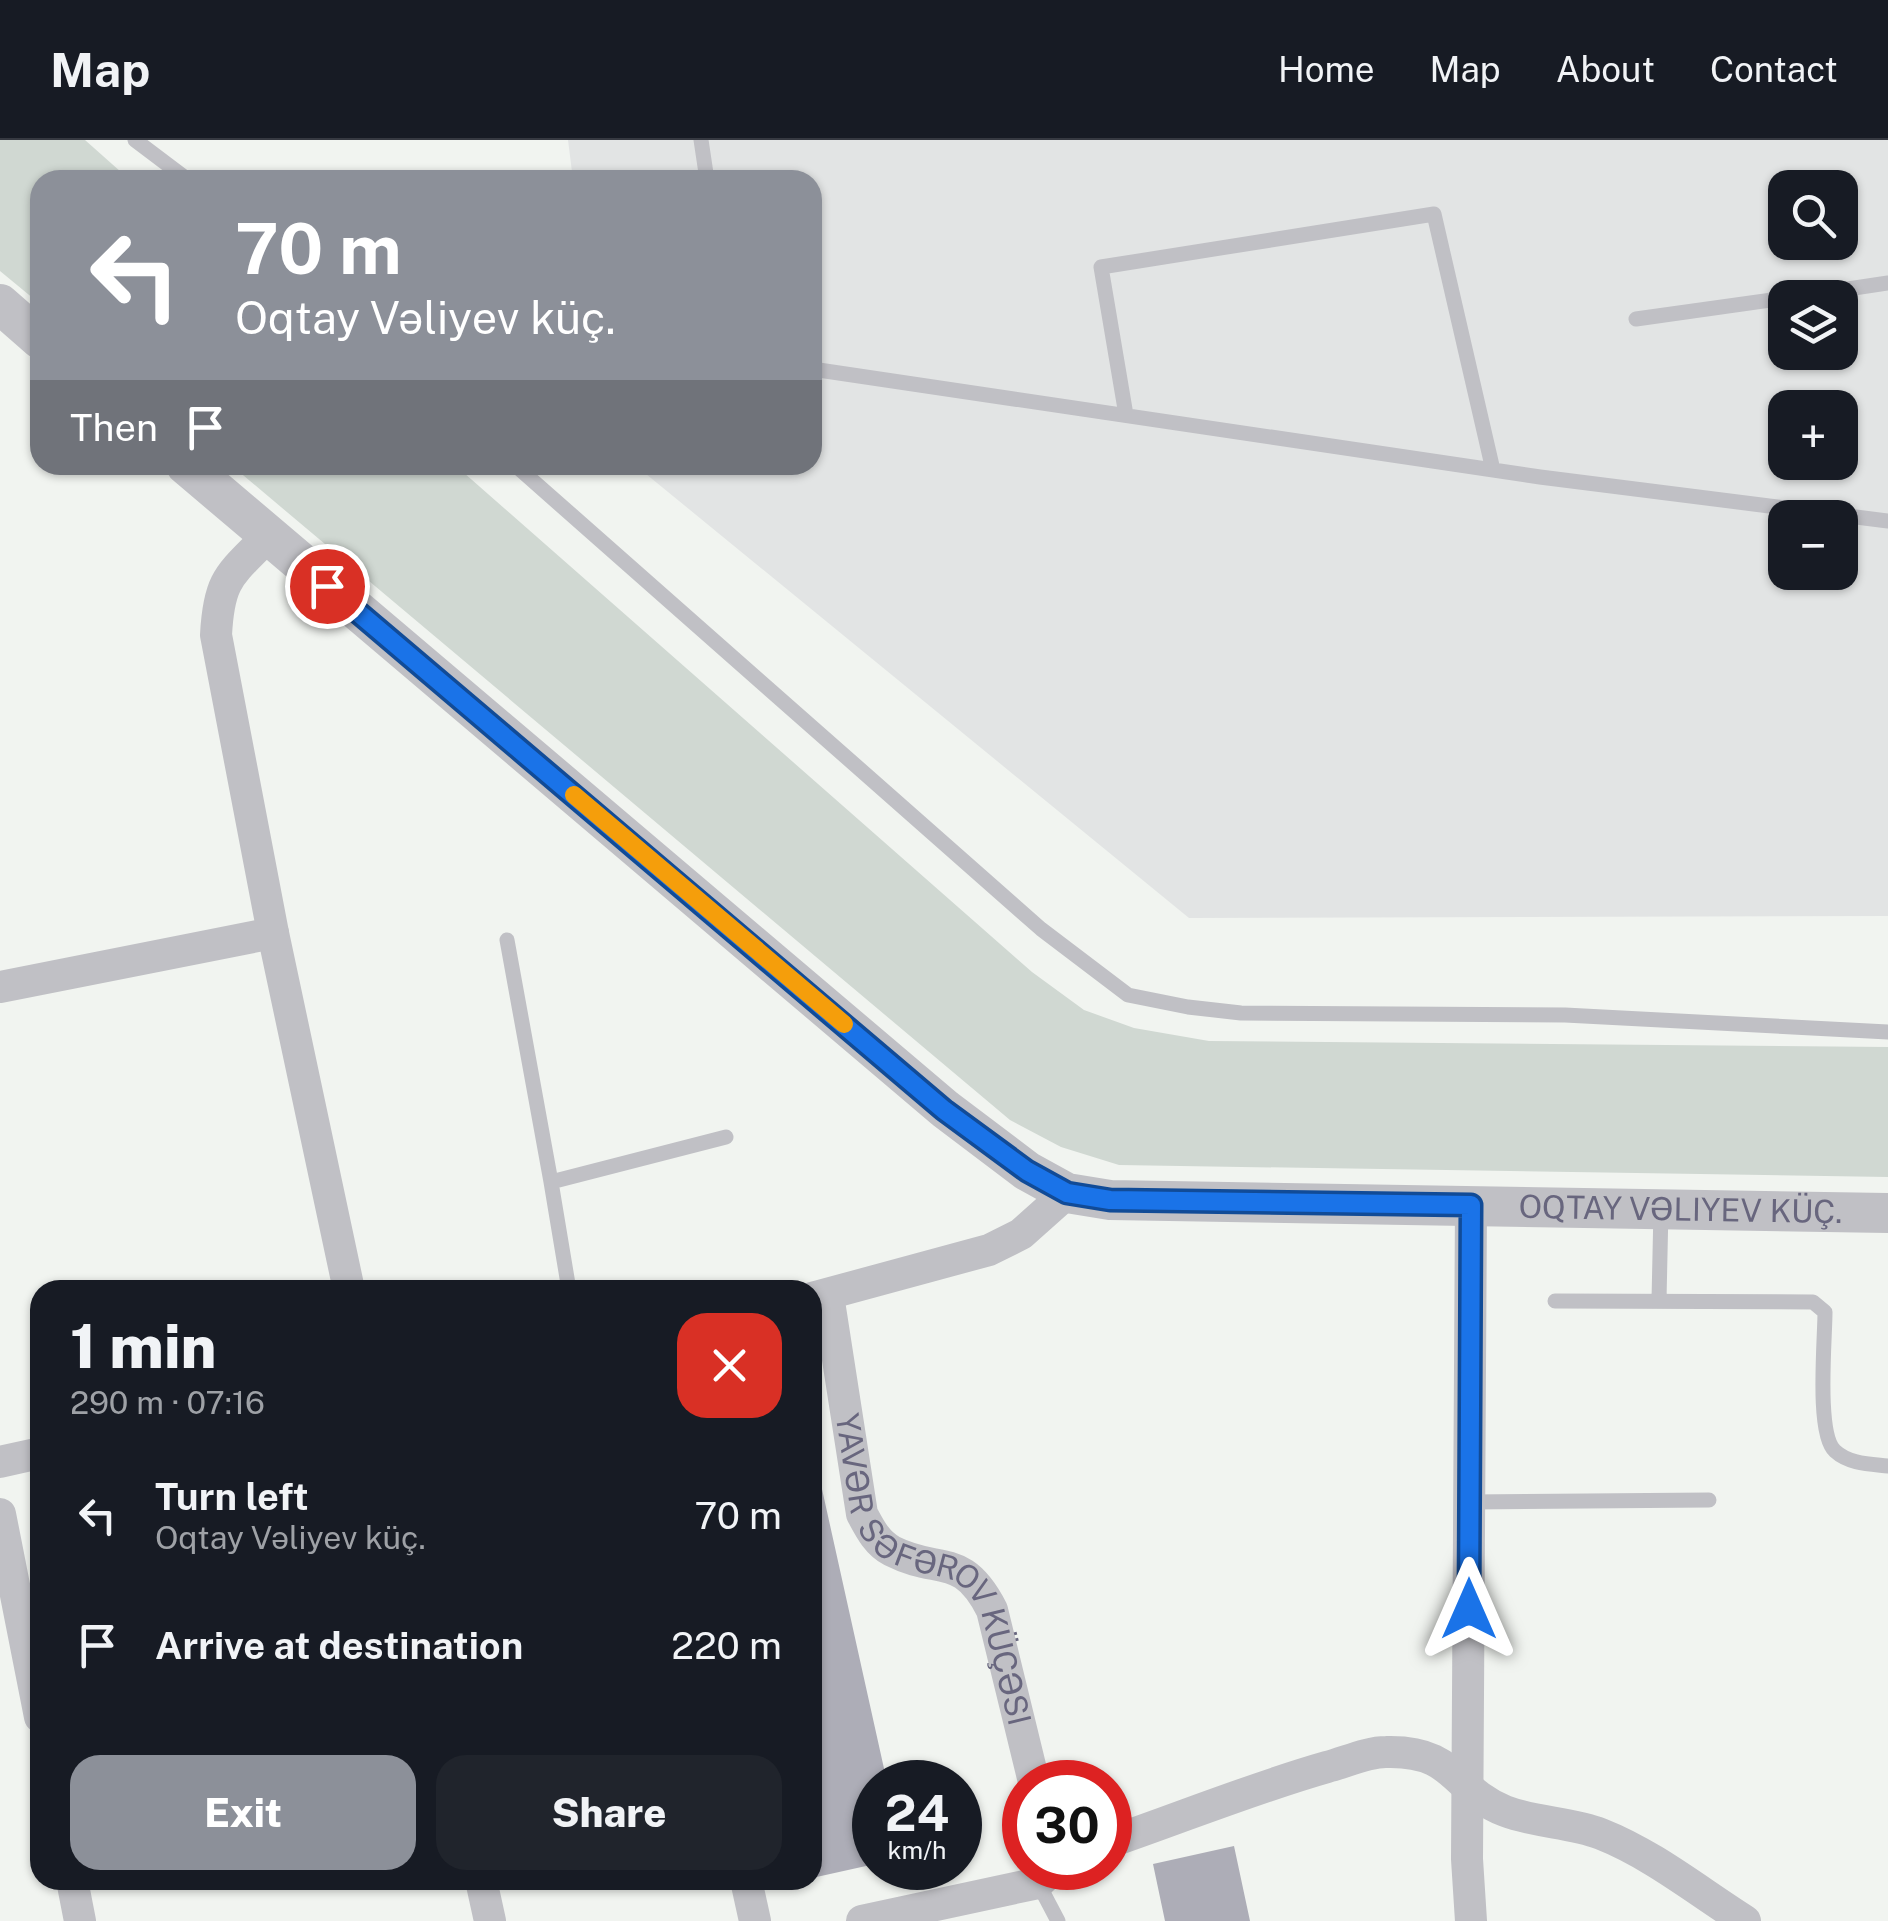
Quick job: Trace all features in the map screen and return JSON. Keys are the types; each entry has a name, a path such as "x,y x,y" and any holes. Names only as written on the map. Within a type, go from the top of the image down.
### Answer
{"street":[{"name":"OQTAY VƏLIYEV KÜÇ.","path":"198,475 944,1110 1027,1171 1067,1193 1110,1200 1888,1214"},
{"path":"268,536 229,576 218,600 216,635 272,933 347,1280"},
{"path":"0,986 272,933"},
{"name":"YAVƏR SƏFƏROV KÜÇƏSI","path":"822,1296 990,1250 1021,1234 1067,1193"},
{"name":"OQTAY VƏLIYEV KÜÇ.","path":"1471,1205 1467,1859 1472,1921"},
{"name":"YAVƏR SƏFƏROV KÜÇƏSI","path":"822,1307 862,1514 875,1538 893,1552 953,1568 980,1585 992,1610 1029,1760"},
{"path":"0,1462 30,1456"},
{"path":"0,1514 30,1666"},
{"path":"1132,1834 1269,1783 1382,1752 1413,1753 1442,1761 1468,1788 1501,1810 1538,1822 1597,1832 1625,1844 1745,1921"},
{"path":"74,1890 80,1921"},
{"path":"483,1890 490,1921"},
{"path":"748,1890 755,1921"},
{"path":"862,1921 954,1912 1009,1890"}],"lane":[{"path":"135,140 175,170"},
{"path":"700,140 705,170"},
{"path":"1126,415 1101,267 1434,214 1493,470"},
{"path":"1858,288 1888,284"},
{"path":"1636,319 1768,301"},
{"path":"822,370 1493,470 1888,521"},
{"path":"526,475 1040,929 1128,994 1242,1013 1565,1015 1888,1032"},
{"path":"507,940 567,1280"},
{"path":"551,1182 726,1138"},
{"path":"1659,1300 1661,1210"},
{"path":"1555,1301 1813,1302 1825,1312 1824,1429 1833,1450 1854,1462 1888,1466"},
{"path":"1470,1502 1709,1500"},
{"path":"1050,1890 1058,1921"}],"shaded area":[{"path":"0,140 85,140 119,170 30,170 30,296 0,271"},
{"path":"568,140 1888,140 1888,916 1189,918 647,475 822,475 822,170 572,170"},
{"path":"243,475 466,475 1032,972 1084,1010 1134,1028 1209,1041 1888,1047 1888,1177 1119,1165 1061,1147 1010,1120"}],"building":[{"path":"822,1489 882,1760 852,1760 852,1869 822,1876"},
{"path":"1234,1846 1250,1921 1165,1921 1153,1864"}],"slow traffic":[{"path":"574,795 844,1024"}],"route":[{"path":"327,586 944,1110 1027,1171 1067,1193 1110,1200 1471,1205 1469,1609"}]}
